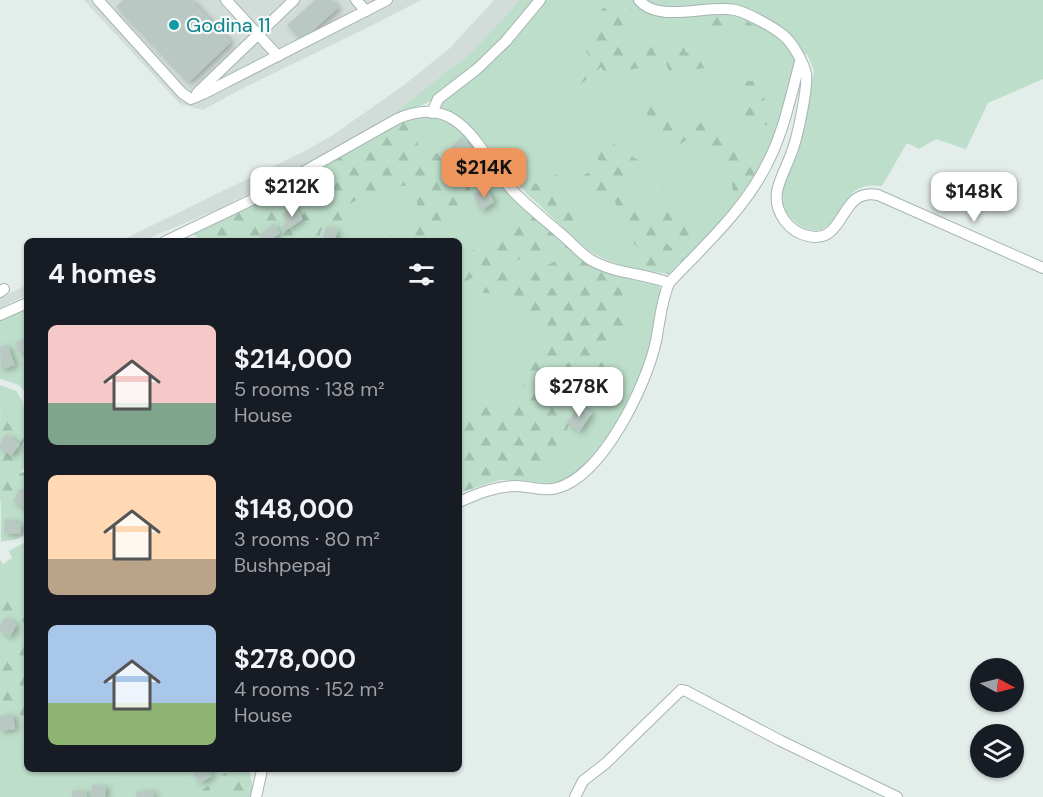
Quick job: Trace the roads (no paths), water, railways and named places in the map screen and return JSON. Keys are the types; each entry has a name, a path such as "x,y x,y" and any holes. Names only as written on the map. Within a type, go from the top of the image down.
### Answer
{"street":[{"path":"114,0 101,4 191,99"},
{"path":"226,0 278,56"},
{"path":"191,99 294,0"},
{"path":"356,0 366,11"},
{"path":"191,99 387,0"},
{"path":"432,113 438,99 477,69 506,41 540,0"},
{"path":"639,0 644,6 656,10 682,12 734,10 745,13 782,35 791,44 806,75 806,83 793,151 778,186 777,202 782,216 793,230 806,236 820,238 827,236 855,198 867,193 879,195 1043,268"},
{"path":"462,501 482,492 514,486 555,489 570,483 586,470 620,427 641,386 656,342 669,283 746,198 768,164 778,139 800,62"},
{"path":"172,238 264,194 397,119 408,114 432,113 452,118 468,129 512,190 590,259 613,270 657,278 669,283"},
{"path":"0,315 24,304"},
{"path":"575,797 583,782 606,763 681,690 897,797"},
{"path":"256,797 262,772"}],"place":[{"name":"Godina 11","path":"174,25"}]}
